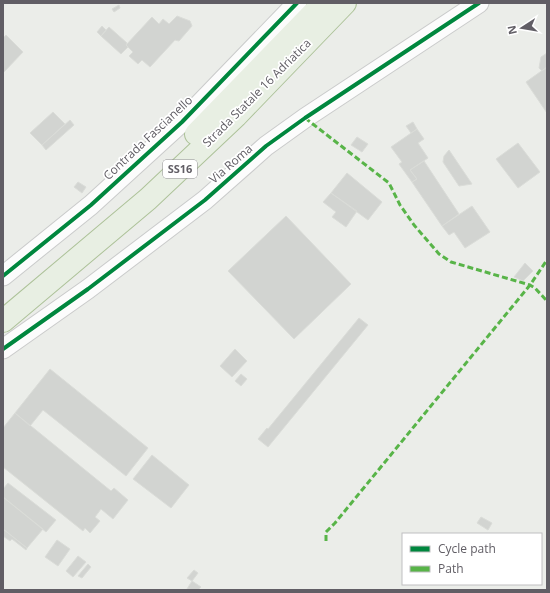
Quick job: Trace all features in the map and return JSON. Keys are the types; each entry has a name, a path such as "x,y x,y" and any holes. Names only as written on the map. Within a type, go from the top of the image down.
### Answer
{"highway":[{"name":"Strada Statale 16 Adriatica","path":"3,303 105,218 193,137 323,3"},
{"name":"Strada Statale 16 Adriatica","path":"3,321 148,199 236,116 345,3"}],"street":[{"name":"Contrada Fascianello","path":"3,276 90,205 182,122 297,3"},
{"name":"Via Roma","path":"3,350 88,289 205,200 266,146 305,118 479,3"}],"building":[{"path":"119,5 120,8 114,12 112,9"},
{"path":"177,16 190,21 192,26 179,41 175,40 150,67 142,60 138,64 129,56 133,52 126,45 152,17 159,24 163,19 169,24"},
{"path":"102,26 106,30 101,36 97,32"},
{"path":"109,27 127,43 126,45 128,47 121,54 101,36"},
{"path":"6,35 23,52 3,73 3,38"},
{"path":"547,53 547,67 542,71 539,68 541,57"},
{"path":"547,67 547,113 526,82"},
{"path":"53,112 65,124 42,145 30,133"},
{"path":"70,120 74,125 46,150 42,145"},
{"path":"413,122 417,129 411,133 406,126"},
{"path":"417,129 424,139 418,143 428,158 410,170 417,179 412,182 399,164 402,162 391,147"},
{"path":"357,137 368,144 362,152 351,145"},
{"path":"518,143 540,172 518,188 496,159"},
{"path":"449,150 472,184 459,186 443,162 444,156"},
{"path":"424,161 459,214 442,226 412,182 417,179 410,170"},
{"path":"347,173 382,202 368,220 331,193"},
{"path":"78,182 86,187 82,193 74,187"},
{"path":"331,193 357,211 346,227 332,217 336,212 323,202"},
{"path":"472,206 490,232 465,248 454,232 449,235 442,226"},
{"path":"286,216 351,284 294,339 228,271"},
{"path":"525,263 533,271 523,281 514,277"},
{"path":"359,318 368,325 268,447 258,439 267,428 268,429"},
{"path":"235,349 247,361 232,377 220,366"},
{"path":"50,369 148,448 126,476 43,410 30,426 15,413"},
{"path":"241,374 247,379 241,386 235,381"},
{"path":"15,413 111,491 114,488 128,500 113,519 101,509 95,517 100,521 90,533 85,528 83,531 3,467 3,428"},
{"path":"152,455 189,485 171,508 133,479"},
{"path":"8,483 56,520 46,532 3,497 3,489"},
{"path":"3,497 43,529 27,548 3,529"},
{"path":"481,517 492,523 488,530 477,523"},
{"path":"3,529 27,548 26,550 12,539 10,541 3,536"},
{"path":"57,540 70,549 58,566 45,557"},
{"path":"78,556 86,562 73,577 66,571"},
{"path":"88,564 91,567 82,578 78,576"},
{"path":"194,570 198,573 192,581 187,578"},
{"path":"192,581 201,587 198,590 187,589"}],"marked path":[{"path":"305,118 389,183 400,205 414,225 439,254 451,262 530,285 535,288 547,301"},
{"path":"326,541 326,532 335,523 530,285 547,260"}],"cycle path":[{"path":"3,276 91,205 182,122 297,3"},
{"path":"3,349 88,289 205,200 266,146 305,118 479,3"}]}
